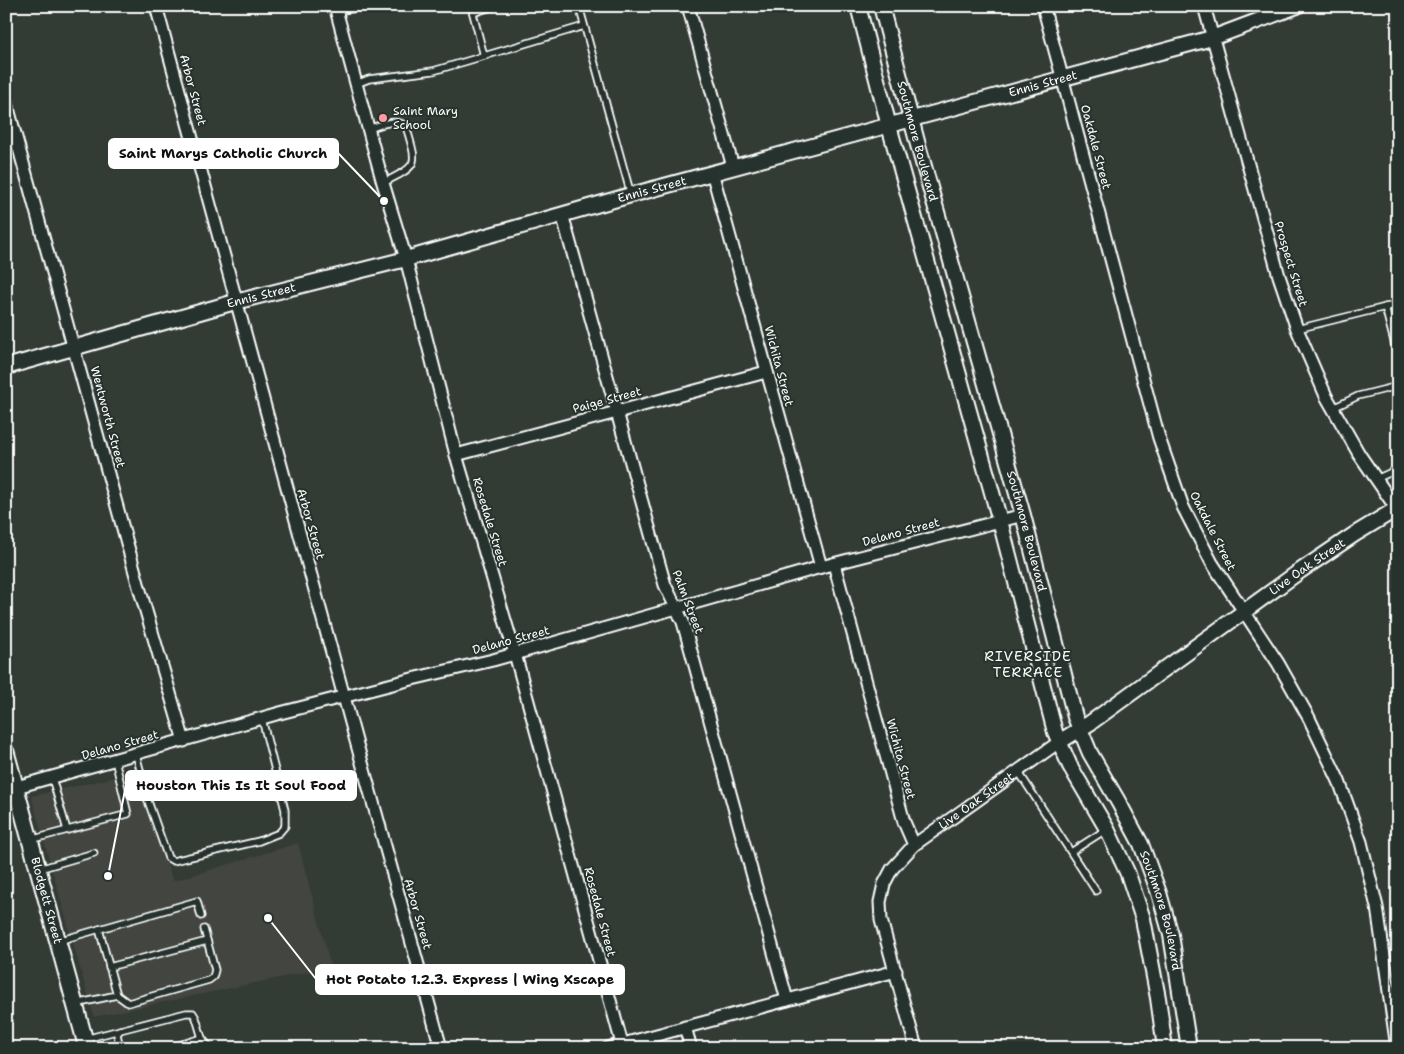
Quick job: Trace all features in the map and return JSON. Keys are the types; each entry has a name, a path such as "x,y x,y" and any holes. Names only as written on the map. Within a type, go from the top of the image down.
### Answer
{"main road":[{"name":"Blodgett Street","path":"6,752 11,789 30,840 86,1043"}],"street":[{"name":"Arbor Street","path":"156,6 356,741 442,1048"},
{"path":"688,6 733,167"},
{"name":"Southmore Boulevard","path":"858,6 889,126 1000,520 1055,732 1070,766 1107,829 1128,874 1143,919 1158,998 1165,1048"},
{"name":"Southmore Boulevard","path":"881,6 1023,515 1075,717 1090,754 1141,844 1159,893 1171,935 1189,1048"},
{"name":"Oakdale Street","path":"1043,6 1159,438 1183,507 1212,563 1278,663 1309,718 1339,781 1361,842 1377,907 1397,1048"},
{"name":"Prospect Street","path":"1204,6 1279,276 1297,329 1333,408 1359,454 1397,509"},
{"name":"Ennis Street","path":"6,367 712,172 912,120 1212,38 1297,6"},
{"name":"Rosedale Street","path":"336,9 383,183 406,258 456,456 515,654 622,1044"},
{"name":"Wentworth Street","path":"6,100 139,587 184,741"},
{"name":"Wichita Street","path":"712,172 821,567"},
{"name":"Palm Street","path":"562,214 665,585 682,622 786,1000"},
{"name":"Paige Street","path":"456,456 766,372"},
{"name":"Live Oak Street","path":"896,971 881,920 880,902 884,884 892,869 914,845 1018,770 1079,728 1090,723 1244,611 1355,534 1397,509"},
{"name":"Delano Street","path":"11,789 345,696 515,654 821,567 1023,515"},
{"name":"Wichita Street","path":"834,564 904,822 914,845"},
{"path":"608,1048 896,971 916,1048"},
{"path":"1158,998 1181,994"},
{"path":"685,1027 691,1048"}],"lane":[{"path":"336,9 372,6"},
{"path":"484,56 472,9 494,6"},
{"path":"579,6 631,195"},
{"path":"356,84 369,79 433,72 584,26"},
{"path":"368,129 400,122 406,126 415,156 412,166 383,183"},
{"path":"1297,329 1398,304"},
{"path":"1386,307 1398,357"},
{"path":"1333,408 1358,396 1398,386"},
{"path":"1376,479 1398,469"},
{"path":"136,754 148,801 168,858 173,861 258,841 279,833 285,826 285,810 262,719"},
{"path":"30,840 128,814 116,760"},
{"path":"1018,770 1096,891"},
{"path":"52,778 67,830"},
{"path":"1070,852 1107,829"},
{"path":"38,869 94,853"},
{"path":"57,941 197,901 201,916"},
{"path":"99,929 117,996 128,1003 209,980 215,970 204,929"},
{"path":"109,966 207,942"},
{"path":"75,1004 117,996"},
{"path":"86,1043 120,1030 192,1013 196,1018 202,1038 210,1048"},
{"path":"120,1030 117,1034 120,1048"},
{"path":"170,1048 202,1038"}],"shaded area":[{"path":"134,773 173,881 298,843 331,967 94,1017 31,796"}],"place":[{"name":"Saint Mary School","path":"383,118"},
{"name":"Saint Marys Catholic Church","path":"384,201"},
{"name":"Houston This Is It Soul Food","path":"108,876"},
{"name":"Hot Potato 1.2.3. Express | Wing Xscape","path":"268,918"}],"district":[{"name":"RIVERSIDE TERRACE","path":"1028,664"}]}
